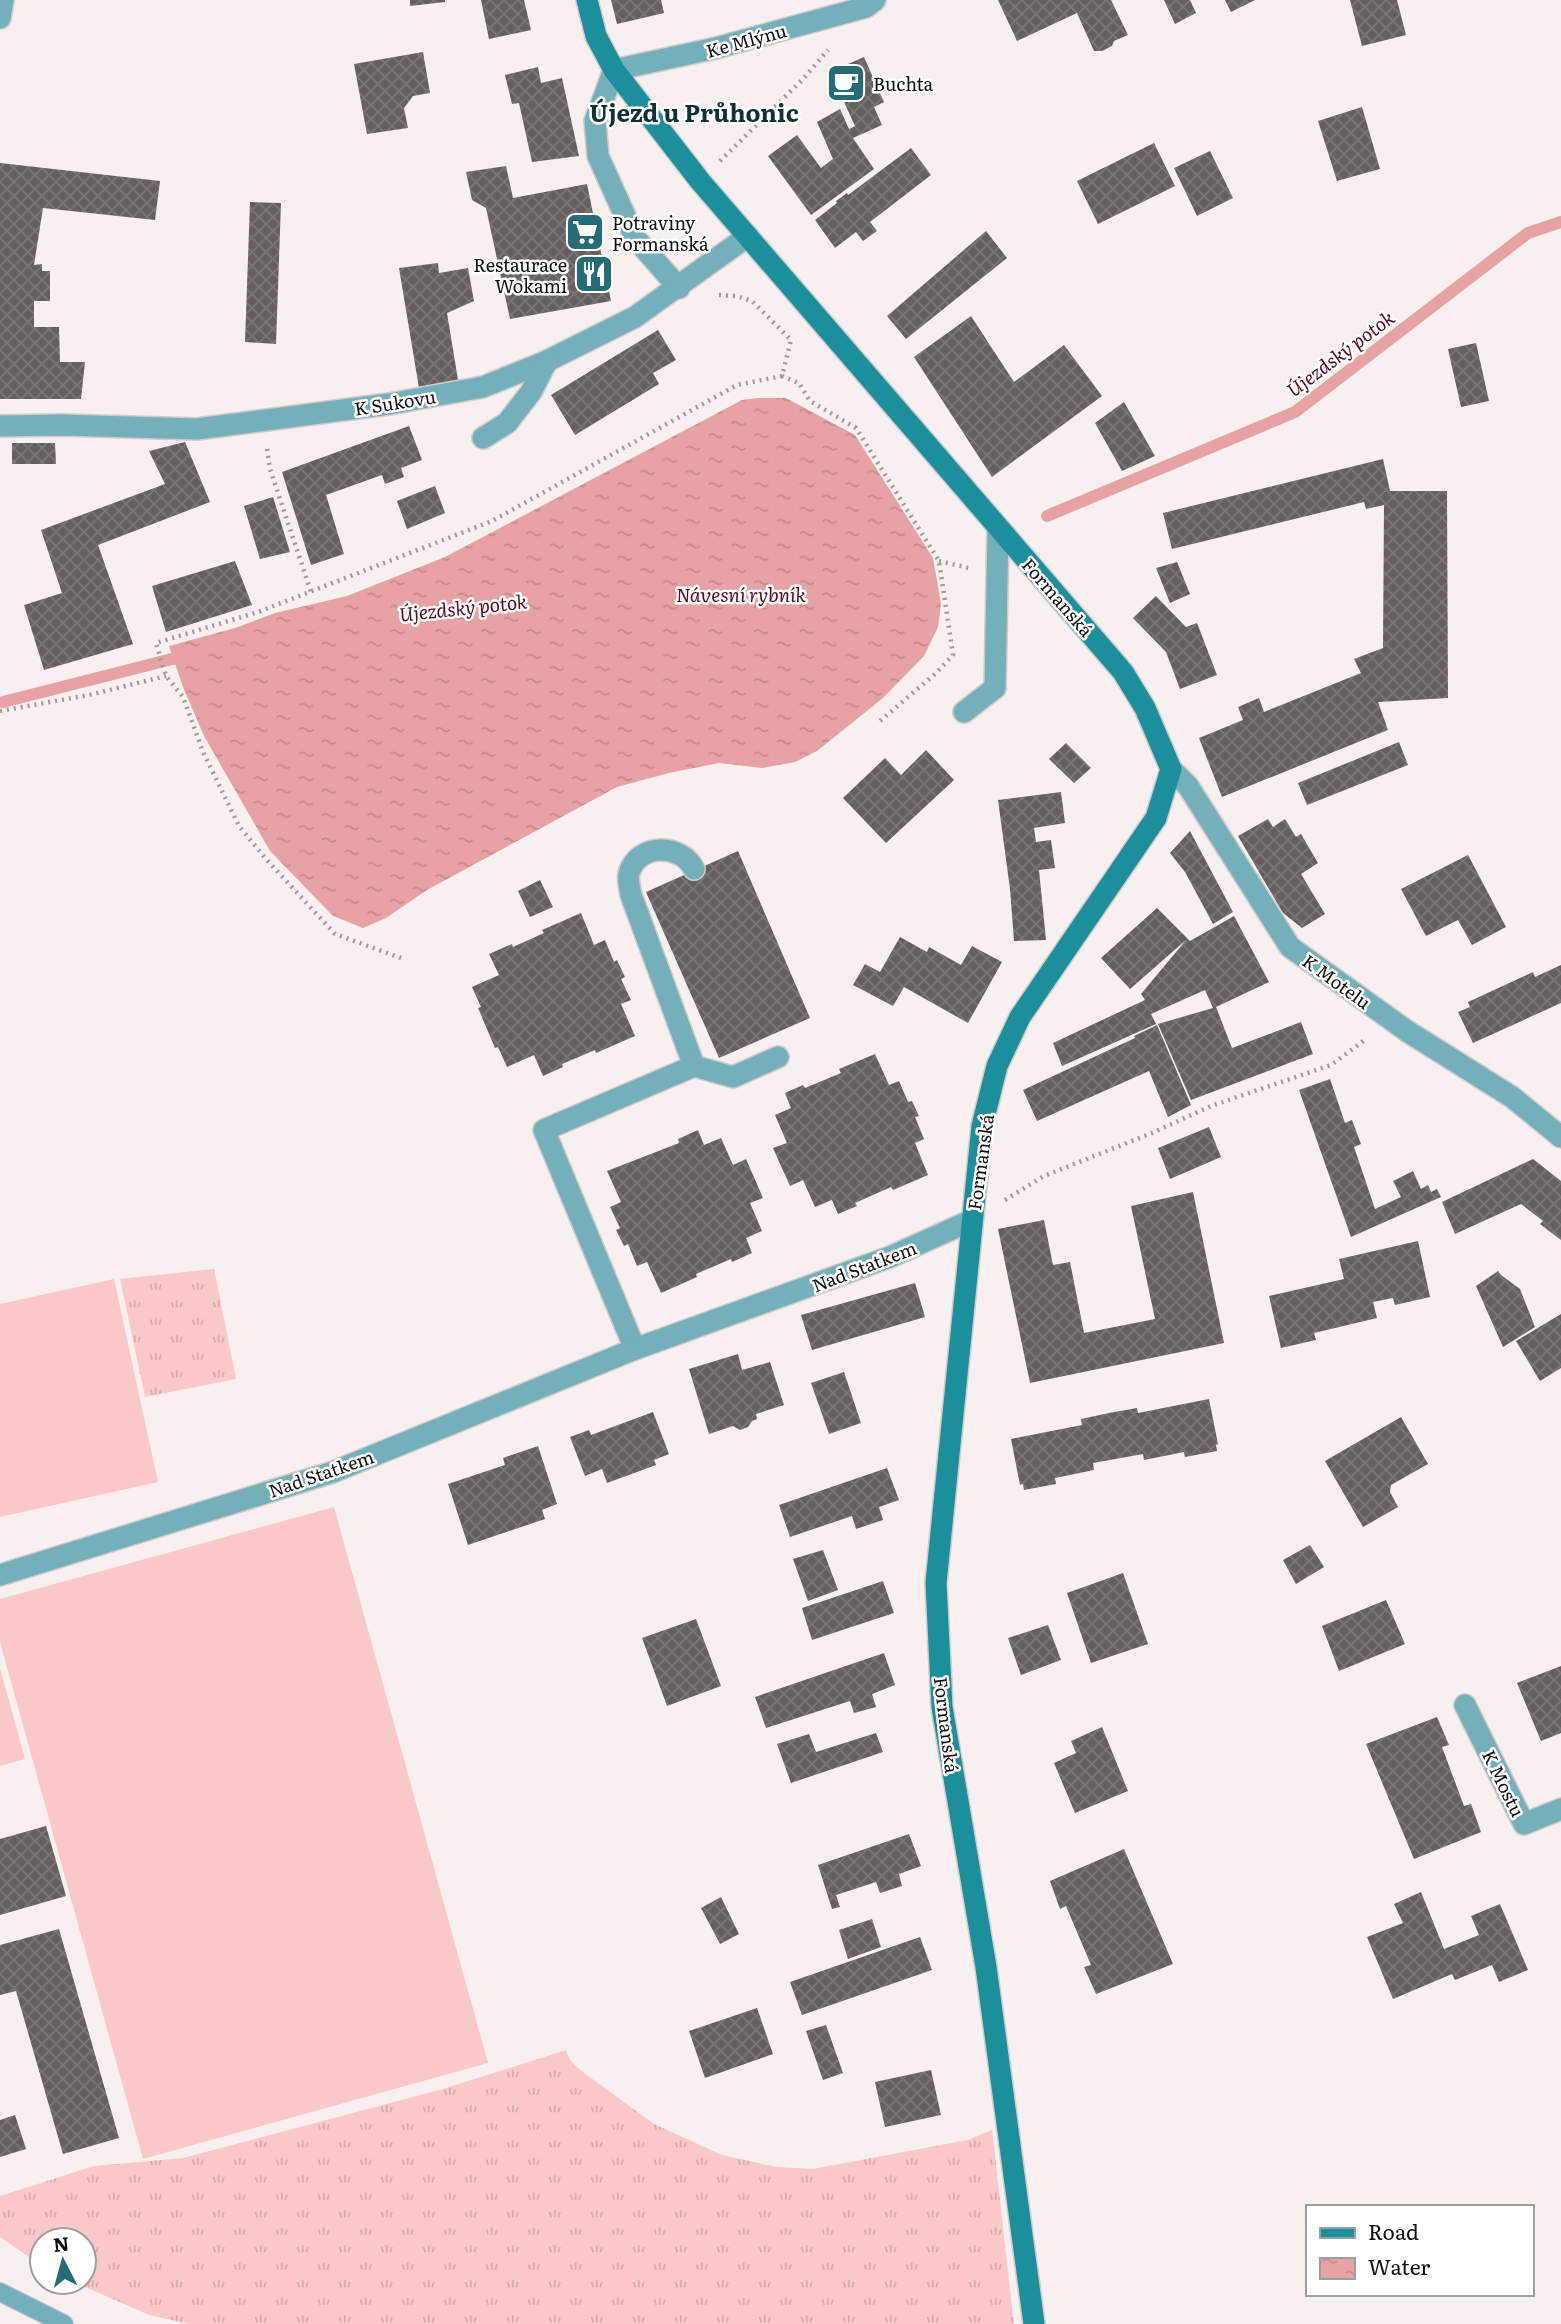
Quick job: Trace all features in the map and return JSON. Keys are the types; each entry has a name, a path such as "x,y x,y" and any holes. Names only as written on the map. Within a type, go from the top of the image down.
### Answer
{"street":[{"path":"0,18 3,0"},
{"name":"Formanská","path":"587,0 596,36 614,70 700,181 1122,672 1145,708 1171,769 1156,818 1020,1017 998,1066 982,1126 936,1583 942,1707 986,1967 1034,2324"},
{"name":"Ke Mlýnu","path":"614,70 716,48 866,7 875,0"},
{"path":"614,70 596,121 598,156 635,239 678,288"},
{"name":"K Sukovu","path":"0,426 197,429 388,404 483,387 547,361 635,317 748,236"},
{"path":"483,438 507,423 531,392 547,361"},
{"path":"964,712 995,688 998,527"},
{"name":"K Motelu","path":"1171,769 1188,786 1290,947 1384,1015 1512,1097 1561,1138"},
{"path":"694,869 689,860 675,852 659,849 639,857 629,874 631,895 694,1066"},
{"path":"635,1349 544,1130 694,1066 733,1077 778,1058"},
{"name":"Nad Statkem","path":"0,1575 333,1472 635,1349 890,1257 972,1220"},
{"name":"K Mostu","path":"1465,1705 1524,1824 1561,1809"}],"lane":[{"path":"0,2292 64,2324"}],"path":[{"path":"700,181 803,79 830,48"},
{"path":"712,294 736,296 752,301 791,340 782,376"},
{"path":"401,958 335,934 239,826 203,752 183,697 166,676 156,643 258,612 492,521 737,385 782,376 799,383 810,401 856,428 939,561 953,655 880,722"},
{"path":"270,469 312,592"},
{"path":"0,711 89,695 166,676"},
{"path":"972,1220 1044,1176 1211,1107 1331,1065 1369,1037 1384,1015"}],"green space":[{"path":"214,1269 236,1379 145,1397 120,1279"},
{"path":"114,1279 158,1482 0,1517 0,1304"},
{"path":"334,1507 488,2063 143,2159 0,1642 0,1599"},
{"path":"0,1668 25,1759 0,1766"},
{"path":"566,2050 570,2060 580,2070 654,2124 722,2155 776,2167 813,2169 968,2140 992,2130 1014,2324 189,2324 149,2315 98,2293 98,2226 28,2226 28,2256 0,2237 0,2196 94,2166 183,2158 443,2089"}],"water":[{"name":"Návesní rybník","path":"786,398 855,435 933,558 941,604 938,627 924,656 883,698 817,751 795,762 762,768 719,763 617,787 427,890 386,918 363,928 333,916 270,851 204,736 169,646 235,628 275,613 347,596 445,557 742,400"}],"building":[{"path":"410,0 445,0 445,2 410,6"},
{"path":"481,0 524,0 531,30 489,39"},
{"path":"611,0 661,0 664,13 617,24"},
{"path":"998,0 1111,0 1128,35 1114,41 1112,46 1102,51 1094,51 1077,13 1017,41"},
{"path":"1164,0 1190,0 1196,13 1175,24"},
{"path":"1225,0 1255,0 1231,12"},
{"path":"1350,0 1397,0 1406,35 1362,46"},
{"path":"423,52 430,93 413,96 404,108 408,128 367,134 354,64"},
{"path":"864,57 884,102 874,107 882,125 853,138 874,169 811,215 768,156 797,135 821,168 833,159 817,122 840,109 849,129 855,126 839,91 833,94 828,85 834,78 830,72"},
{"path":"538,67 541,83 562,78 579,156 532,162 519,103 512,104 505,75"},
{"path":"1362,107 1380,169 1337,181 1318,121"},
{"path":"1154,143 1175,186 1098,224 1077,181"},
{"path":"911,148 931,175 870,222 877,231 863,241 856,232 835,248 815,220 837,203 836,201"},
{"path":"1210,151 1233,198 1197,216 1174,168"},
{"path":"0,163 160,181 155,220 43,208 34,265 42,264 42,271 50,271 50,301 34,301 34,327 59,327 60,362 85,362 81,399 0,399"},
{"path":"506,166 513,198 587,184 611,301 510,319 486,208 472,200 466,172"},
{"path":"250,202 281,203 276,344 245,342"},
{"path":"986,231 1007,258 906,339 887,316"},
{"path":"438,263 439,273 468,268 474,301 447,313 458,380 419,388 399,268"},
{"path":"971,316 1014,382 1064,345 1102,396 992,477 914,357"},
{"path":"658,330 676,360 653,373 659,384 575,435 551,395"},
{"path":"1476,343 1489,401 1461,407 1448,349"},
{"path":"1124,402 1155,456 1122,471 1095,423"},
{"path":"409,426 422,460 401,468 404,477 385,484 382,475 326,495 344,554 311,565 282,472"},
{"path":"185,442 210,502 98,545 133,644 44,670 24,605 62,593 41,530 165,484 149,451"},
{"path":"12,443 55,443 56,464 12,464"},
{"path":"1383,459 1390,491 1447,491 1448,698 1378,702 1388,730 1222,797 1199,738 1243,720 1238,707 1259,698 1264,712 1361,673 1354,659 1383,648 1384,505 1366,509 1364,502 1172,549 1163,513"},
{"path":"435,486 445,513 407,529 397,501"},
{"path":"273,497 290,552 260,559 244,506"},
{"path":"235,561 252,605 166,632 152,586"},
{"path":"1177,562 1190,594 1170,603 1156,568"},
{"path":"1156,596 1186,627 1197,623 1217,675 1180,689 1166,652 1133,618"},
{"path":"1399,742 1408,765 1307,805 1298,783"},
{"path":"1066,743 1091,768 1074,783 1049,759"},
{"path":"926,750 954,780 886,843 843,798 885,758 901,775"},
{"path":"1061,792 1065,823 1034,828 1036,842 1051,840 1055,868 1039,870 1046,940 1014,941 998,800"},
{"path":"1268,819 1273,827 1285,819 1296,837 1301,834 1318,863 1301,874 1325,914 1302,928 1283,913 1238,836"},
{"path":"1190,831 1233,912 1213,924 1185,872 1170,853"},
{"path":"738,851 810,1018 719,1058 646,892"},
{"path":"1468,855 1506,927 1472,945 1458,920 1426,936 1401,889"},
{"path":"540,880 553,907 530,917 518,891"},
{"path":"1157,908 1190,941 1234,916 1269,982 1216,1007 1232,1048 1301,1022 1313,1054 1191,1100 1158,1024 1213,1008 1205,990 1151,1014 1156,1024 1062,1066 1053,1043 1145,1000 1141,994 1186,940 1130,989 1101,958"},
{"path":"581,913 594,945 605,940 614,962 617,960 625,977 621,979 631,1000 621,1004 635,1036 562,1064 563,1067 543,1076 534,1055 507,1067 498,1047 495,1048 472,987 499,975 489,954 512,944 513,947 544,933 542,930"},
{"path":"900,937 927,952 929,947 961,965 972,946 1002,962 968,1023 904,987 893,1006 853,985 865,964 880,972"},
{"path":"1561,965 1561,1003 1473,1043 1458,1012 1470,1007 1468,1002 1533,972 1535,977"},
{"path":"1157,1025 1191,1105 1168,1117 1149,1071 1037,1121 1023,1090"},
{"path":"875,1054 889,1085 899,1081 908,1102 912,1101 919,1116 915,1117 924,1139 915,1143 928,1175 893,1190 891,1187 838,1214 832,1200 815,1207 803,1180 790,1186 773,1148 787,1143 775,1115 791,1108 785,1093 841,1073 839,1069"},
{"path":"1330,1079 1345,1123 1352,1120 1361,1144 1354,1147 1375,1209 1401,1197 1393,1181 1413,1171 1421,1189 1428,1185 1431,1192 1437,1189 1441,1197 1351,1237 1299,1090"},
{"path":"1209,1127 1221,1157 1170,1179 1158,1148"},
{"path":"698,1130 704,1145 721,1138 733,1165 746,1159 763,1198 750,1203 762,1231 746,1238 752,1253 696,1274 697,1277 661,1293 647,1262 637,1266 628,1244 624,1246 616,1230 620,1228 610,1207 621,1202 607,1171 679,1143 678,1139"},
{"path":"1533,1159 1561,1181 1561,1240 1540,1224 1543,1221 1521,1204 1455,1234 1442,1202"},
{"path":"1193,1192 1224,1343 1030,1383 998,1229 1044,1220 1053,1265 1070,1262 1084,1333 1155,1319 1131,1206"},
{"path":"1418,1241 1430,1297 1395,1305 1393,1298 1373,1302 1377,1318 1314,1333 1316,1340 1281,1348 1269,1296 1344,1279 1339,1259"},
{"path":"1498,1271 1520,1289 1535,1327 1503,1347 1476,1286"},
{"path":"915,1283 925,1317 812,1350 801,1315"},
{"path":"1561,1314 1561,1368 1540,1381 1516,1341"},
{"path":"738,1354 742,1370 770,1362 784,1405 756,1414 757,1419 748,1427 740,1430 733,1426 709,1434 689,1369"},
{"path":"844,1372 861,1423 829,1434 811,1383"},
{"path":"1209,1399 1217,1451 1185,1457 1184,1452 1144,1460 1143,1454 1093,1463 1094,1470 1055,1478 1056,1484 1024,1490 1023,1484 1020,1485 1011,1439 1082,1425 1081,1419 1109,1413 1137,1408 1138,1413"},
{"path":"653,1412 669,1454 654,1460 656,1465 607,1483 602,1469 585,1476 570,1437 589,1430 591,1435"},
{"path":"1401,1417 1428,1464 1391,1485 1390,1492 1398,1507 1363,1527 1325,1461"},
{"path":"538,1446 557,1504 542,1510 545,1519 468,1545 448,1484 505,1465 503,1458"},
{"path":"887,1468 899,1500 879,1507 883,1520 856,1529 852,1516 790,1537 779,1505"},
{"path":"1310,1545 1324,1567 1296,1584 1283,1560"},
{"path":"823,1550 838,1590 808,1601 793,1559"},
{"path":"1123,1573 1148,1644 1091,1663 1067,1593"},
{"path":"883,1581 894,1613 812,1640 802,1608"},
{"path":"1386,1600 1405,1644 1339,1671 1322,1626"},
{"path":"696,1619 721,1686 667,1706 642,1638"},
{"path":"1048,1625 1061,1660 1021,1675 1008,1638"},
{"path":"884,1653 895,1685 872,1694 876,1707 854,1713 850,1701 766,1728 755,1697"},
{"path":"1561,1666 1561,1733 1541,1741 1517,1683"},
{"path":"1437,1717 1449,1745 1442,1747 1464,1806 1471,1804 1481,1832 1414,1859 1366,1744"},
{"path":"1102,1727 1128,1791 1075,1813 1054,1763 1076,1753 1071,1741"},
{"path":"876,1733 883,1752 791,1783 777,1744 809,1734 816,1752"},
{"path":"46,1826 66,1896 0,1915 0,1839"},
{"path":"909,1834 921,1866 899,1874 902,1886 880,1893 876,1882 836,1895 840,1907 832,1909 818,1865"},
{"path":"1124,1849 1173,1964 1096,1994 1084,1967 1091,1965 1066,1906 1060,1909 1050,1881"},
{"path":"1421,1892 1444,1949 1479,1935 1471,1916 1500,1904 1528,1970 1499,1982 1492,1965 1455,1980 1452,1974 1393,1999 1367,1937 1403,1923 1394,1904"},
{"path":"721,1897 739,1934 720,1944 701,1908"},
{"path":"872,1919 881,1947 848,1959 839,1930"},
{"path":"59,1929 119,2138 63,2154 16,1991 0,1995 0,1945"},
{"path":"920,1937 932,1970 802,2015 790,1982"},
{"path":"757,2008 773,2054 705,2078 689,2031"},
{"path":"826,2025 843,2073 823,2080 806,2031"},
{"path":"931,2070 941,2115 885,2127 875,2082"},
{"path":"15,2115 26,2149 0,2157 0,2120"}],"waterway":[{"name":"Újezdský potok","path":"1047,516 1295,412 1528,233 1561,222"},
{"name":"Újezdský potok","path":"3,702 186,657"}],"place":[{"name":"Buchta","path":"846,83"},
{"name":"Potraviny Formanská","path":"585,232"},
{"name":"Restaurace Wokami","path":"594,274"}],"district":[{"name":"Újezd u Průhonic","path":"694,111"}]}
